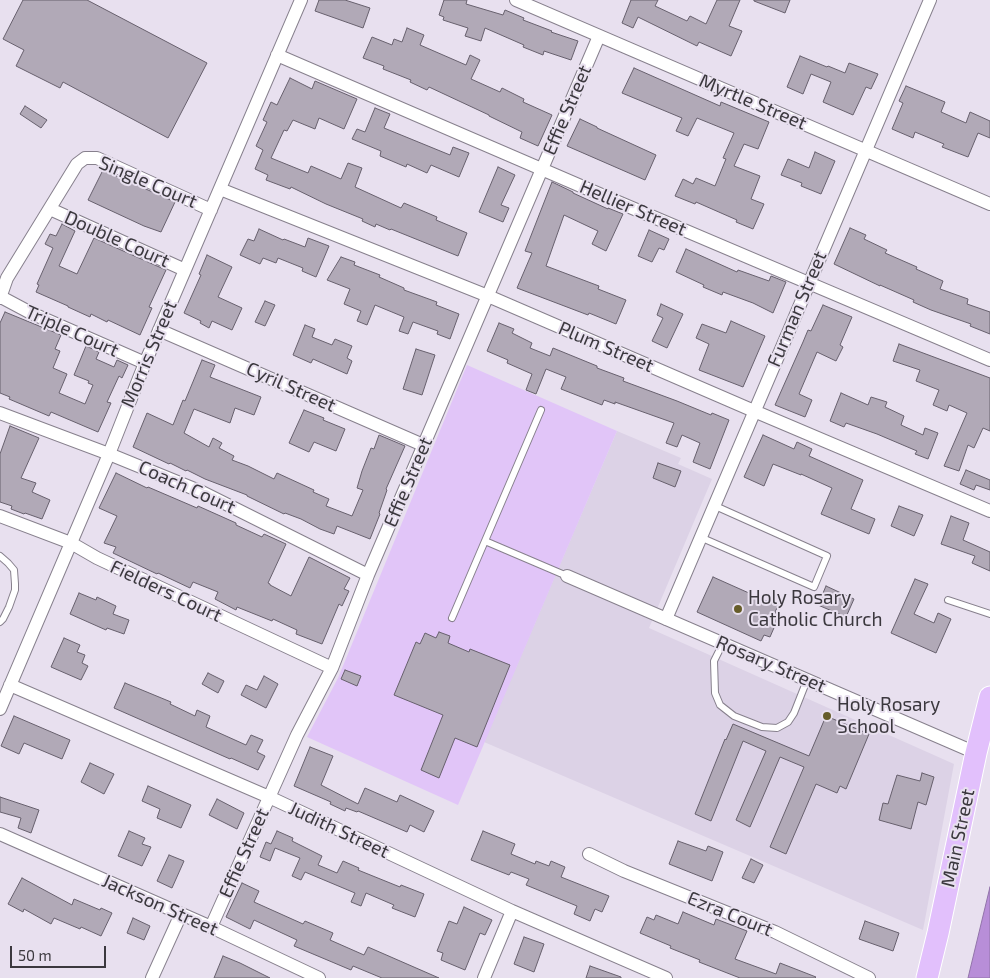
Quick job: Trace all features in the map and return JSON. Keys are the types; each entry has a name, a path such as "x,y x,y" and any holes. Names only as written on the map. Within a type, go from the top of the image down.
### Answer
{"main road":[{"name":"Main Street","path":"927,978 990,697"}],"street":[{"name":"Morris Street","path":"0,709 300,0"},
{"name":"Myrtle Street","path":"516,0 990,204"},
{"name":"Furman Street","path":"666,619 930,0"},
{"name":"Effie Street","path":"211,927 297,735 332,668 368,575 599,36"},
{"name":"Hellier Street","path":"277,54 990,360"},
{"name":"Single Court","path":"50,209 77,164 85,158 97,158 211,210"},
{"name":"Plum Street","path":"220,189 488,296 990,511"},
{"name":"Double Court","path":"50,209 185,270"},
{"path":"0,298 7,278 50,209"},
{"name":"Triple Court","path":"0,298 31,314 145,363"},
{"name":"Cyril Street","path":"159,330 423,445"},
{"name":"Coach Court","path":"0,413 109,454 202,492 368,575"},
{"name":"Fielders Court","path":"0,516 71,543 97,558 332,668"},
{"name":"Rosary Street","path":"567,576 976,753"},
{"name":"Judith Street","path":"10,685 269,797 512,912 666,978"},
{"name":"Jackson Street","path":"0,834 211,927 319,978"},
{"name":"Ezra Court","path":"589,854 624,871 775,932 869,978"},
{"path":"484,978 512,912"},
{"path":"152,978 181,914"}],"lane":[{"path":"452,618 542,410"},
{"path":"700,537 814,587 827,556 713,505"},
{"path":"485,542 567,576"},
{"path":"0,556 14,570 15,584 15,590 9,607 0,622"},
{"path":"948,600 990,614"},
{"path":"723,643 714,661 715,693 720,705 734,716 762,727 777,728 788,722 794,713 807,680"}],"shaded area":[{"path":"467,365 617,431 458,805 307,737 338,678"},
{"path":"617,431 681,458 678,464 712,479 649,628 954,764 923,930 484,742"},
{"path":"990,887 990,978 968,978"}],"building":[{"path":"23,0 87,0 207,63 168,138 63,82 60,88 16,66 24,50 3,39"},
{"path":"319,0 345,0 370,8 363,28 315,11"},
{"path":"444,0 467,0 466,4 503,15 505,10 551,32 578,41 571,60 544,51 543,55 485,28 481,41 465,36 468,28 443,20 444,17 439,15"},
{"path":"631,0 658,0 655,6 687,21 690,16 706,24 717,0 740,0 729,26 742,31 731,56 699,42 697,46 638,17 633,28 622,23"},
{"path":"754,0 790,0 785,13"},
{"path":"407,28 424,35 420,45 466,65 470,55 480,60 471,79 500,92 502,88 524,99 523,102 552,115 538,146 520,138 522,132 489,115 429,87 427,90 410,82 411,80 383,69 384,66 363,58 372,37 392,45 394,39 402,42"},
{"path":"800,56 845,73 849,63 878,74 871,89 866,87 853,115 823,102 831,82 811,74 803,94 787,87"},
{"path":"634,68 720,106 721,102 769,122 758,149 744,144 734,166 760,176 751,199 764,204 753,229 696,202 695,204 675,196 683,179 693,184 696,178 715,186 726,159 723,158 734,133 697,118 688,136 676,131 682,118 622,93"},
{"path":"290,78 312,89 315,81 357,99 344,129 319,118 315,129 293,120 287,131 284,130 271,158 308,173 311,166 341,179 348,163 362,168 355,187 401,208 404,203 437,217 436,220 467,233 458,256 391,229 376,224 375,227 362,221 363,219 291,187 290,189 266,180 268,175 255,169 263,150 256,146 267,122 263,120 271,102 277,105"},
{"path":"906,86 945,102 941,112 966,123 970,112 990,121 990,138 978,133 968,157 942,147 944,144 915,132 913,138 892,129 903,103 899,101"},
{"path":"25,106 47,120 41,128 20,114"},
{"path":"375,108 390,114 384,128 450,155 453,147 469,153 459,177 431,165 427,173 407,164 406,167 380,156 381,151 352,139 357,129 365,132"},
{"path":"580,119 656,155 645,180 567,146"},
{"path":"815,152 835,161 821,194 801,186 802,183 781,175 788,159 809,168"},
{"path":"498,167 515,175 501,205 509,208 503,222 479,212"},
{"path":"103,170 175,202 161,232 88,200"},
{"path":"552,182 608,209 623,214 606,251 592,244 598,231 564,215 546,266 599,286 598,289 626,300 616,324 517,288 532,253 525,251"},
{"path":"62,224 75,231 59,266 77,274 94,238 166,270 149,307 152,308 140,335 108,320 107,322 91,314 90,317 36,292 39,285 37,284 53,248 45,244 50,234 56,236"},
{"path":"850,228 866,235 864,239 887,250 885,253 943,281 940,289 968,299 967,304 990,312 990,334 970,326 971,324 913,302 914,300 834,264"},
{"path":"259,229 305,247 308,238 329,246 316,277 302,271 303,268 278,258 276,263 263,258 260,264 240,255 248,239 254,241"},
{"path":"649,230 669,239 664,250 659,248 652,262 638,256"},
{"path":"686,249 737,272 738,270 769,281 771,276 786,282 773,313 753,303 723,292 722,295 703,287 704,285 676,272"},
{"path":"207,255 232,267 218,297 242,308 232,330 212,321 209,328 200,323 201,321 184,313 201,275 199,274"},
{"path":"341,257 355,262 354,265 380,275 379,277 404,288 404,290 437,302 436,305 459,314 450,339 437,334 438,331 413,322 408,334 399,331 404,317 375,305 367,325 357,321 361,311 344,304 350,289 327,280"},
{"path":"265,301 275,305 265,326 255,322"},
{"path":"661,304 683,314 667,348 652,341 663,318 657,315"},
{"path":"823,305 852,317 840,345 843,347 836,361 817,352 799,394 812,400 805,417 775,405 808,330 811,331"},
{"path":"5,312 61,335 55,349 60,351 53,368 67,374 59,393 85,404 93,385 88,383 89,381 74,375 86,346 99,352 96,359 114,367 117,360 128,365 122,378 119,376 107,402 111,403 98,432 51,412 49,416 9,399 10,397 0,393 0,323"},
{"path":"731,321 765,336 743,387 699,370 709,344 696,338 702,324 726,333"},
{"path":"499,323 514,329 512,333 532,343 530,348 550,356 553,348 624,378 623,381 711,415 712,413 729,420 710,469 693,462 700,443 682,435 677,447 666,443 674,423 615,402 615,404 604,400 602,405 561,389 566,377 546,369 536,394 526,390 532,374 507,363 508,360 487,351"},
{"path":"305,325 315,329 312,337 332,345 335,339 352,346 347,358 352,361 347,374 313,359 311,363 293,355"},
{"path":"899,344 990,378 990,431 983,428 974,448 968,445 959,471 944,466 967,413 949,405 947,411 933,405 939,390 916,381 920,370 893,361"},
{"path":"416,349 435,355 422,395 403,389"},
{"path":"202,360 215,365 210,377 261,397 254,415 235,408 230,423 194,409 184,433 209,447 213,438 222,443 219,448 234,456 232,460 274,479 277,473 314,490 313,492 329,499 326,506 352,516 363,490 357,488 362,471 371,448 374,449 379,435 405,446 386,489 380,514 370,539 337,526 334,534 320,529 301,519 284,514 247,495 169,464 133,447 147,413 173,425"},
{"path":"841,393 868,405 871,397 887,402 885,407 904,416 901,425 923,435 925,428 938,433 928,459 915,454 917,451 877,434 846,423 844,427 830,421"},
{"path":"304,410 345,429 336,451 314,442 309,452 289,443"},
{"path":"10,426 39,438 21,478 36,483 32,492 50,500 42,519 11,509 12,506 0,502 0,454"},
{"path":"763,435 794,449 797,442 812,449 809,456 863,480 851,509 875,519 869,534 821,514 832,488 773,464 764,486 744,477"},
{"path":"658,463 681,471 675,487 653,478"},
{"path":"966,470 990,480 990,490 976,485 974,490 960,484"},
{"path":"116,473 147,488 197,508 198,506 262,537 264,534 286,544 268,583 291,596 309,557 350,578 344,589 349,591 342,606 339,604 322,644 296,634 297,630 273,619 272,621 237,607 236,610 215,599 218,592 193,582 190,588 113,553 116,547 104,543 117,516 99,508"},
{"path":"899,506 923,515 914,536 891,526"},
{"path":"951,516 969,523 963,540 990,552 990,571 972,563 975,556 941,544"},
{"name":"Holy Rosary Catholic Church","path":"713,577 778,606 775,612 780,614 770,637 764,635 761,641 697,612"},
{"path":"915,579 928,584 914,614 934,623 938,613 951,619 936,653 891,633"},
{"path":"826,586 854,599 846,617 818,605"},
{"path":"79,593 96,600 97,597 116,606 113,614 129,620 124,634 107,628 106,630 70,614"},
{"path":"439,632 450,636 448,643 469,652 470,649 510,665 477,747 455,738 439,778 421,770 443,715 394,695 416,642 420,644 425,633 436,638"},
{"path":"64,638 80,645 77,652 85,655 82,663 88,666 81,680 51,667"},
{"path":"345,670 361,676 357,686 341,679"},
{"path":"208,673 224,681 218,693 202,684"},
{"path":"264,676 278,684 266,708 241,695 246,685 257,690"},
{"path":"125,683 171,702 170,704 195,716 197,710 210,716 206,727 246,745 251,735 263,740 257,752 265,756 258,770 114,708"},
{"path":"14,716 70,740 62,759 24,743 19,754 1,746"},
{"path":"826,716 869,734 846,789 840,786 837,793 816,784 786,854 770,847 804,767 780,757 750,827 736,820 766,751 743,741 711,821 695,814 725,739 733,724 809,756"},
{"path":"310,747 333,756 321,785 358,804 365,788 397,802 400,795 434,811 424,832 410,825 407,832 358,811 346,808 345,811 330,804 331,802 294,786"},
{"path":"90,763 114,774 104,794 81,782"},
{"path":"922,773 934,777 926,805 918,802 911,829 879,820 883,803 888,804 897,775 920,781"},
{"path":"148,786 191,805 181,828 157,818 160,809 142,801"},
{"path":"0,797 39,810 31,833 18,828 21,818 0,812"},
{"path":"217,799 244,813 237,829 209,815"},
{"path":"129,831 145,838 142,844 151,847 142,866 118,856"},
{"path":"277,831 293,838 292,841 322,856 318,865 337,873 343,861 359,868 358,870 400,887 401,885 424,894 415,917 392,908 394,905 366,893 361,906 351,902 355,893 305,872 301,880 292,876 300,858 275,848 270,861 260,857 266,842 271,844"},
{"path":"483,831 515,844 511,854 535,864 536,861 549,866 551,861 565,867 561,877 609,896 602,912 595,909 590,921 574,914 577,906 526,885 529,879 511,872 509,875 471,860"},
{"path":"678,841 706,851 708,846 723,852 712,881 669,864"},
{"path":"169,855 184,861 172,888 157,881"},
{"path":"751,859 763,865 754,883 742,878"},
{"path":"22,878 72,905 74,899 112,913 101,936 54,918 51,924 24,909 23,912 8,904"},
{"path":"242,883 259,891 254,902 303,924 305,921 333,933 330,940 364,955 368,947 439,978 382,978 353,966 351,970 294,946 297,940 254,920 250,929 226,917"},
{"path":"464,907 492,920 485,935 480,933 465,970 441,960 443,953 437,951 449,921 457,924"},
{"path":"683,912 714,925 716,919 747,931 735,959 776,974 780,963 816,977 740,978 699,962 700,960 640,933 647,917 654,920 656,915 678,924"},
{"path":"133,918 150,926 144,940 127,933"},
{"path":"865,921 899,933 893,951 859,939"},
{"path":"524,937 544,944 534,972 514,964"},
{"path":"223,956 240,963 270,978 214,978"},
{"path":"590,966 621,977 621,978 586,978"}],"place":[{"name":"Holy Rosary Catholic Church","path":"738,609"},
{"name":"Holy Rosary School","path":"827,716"}]}
